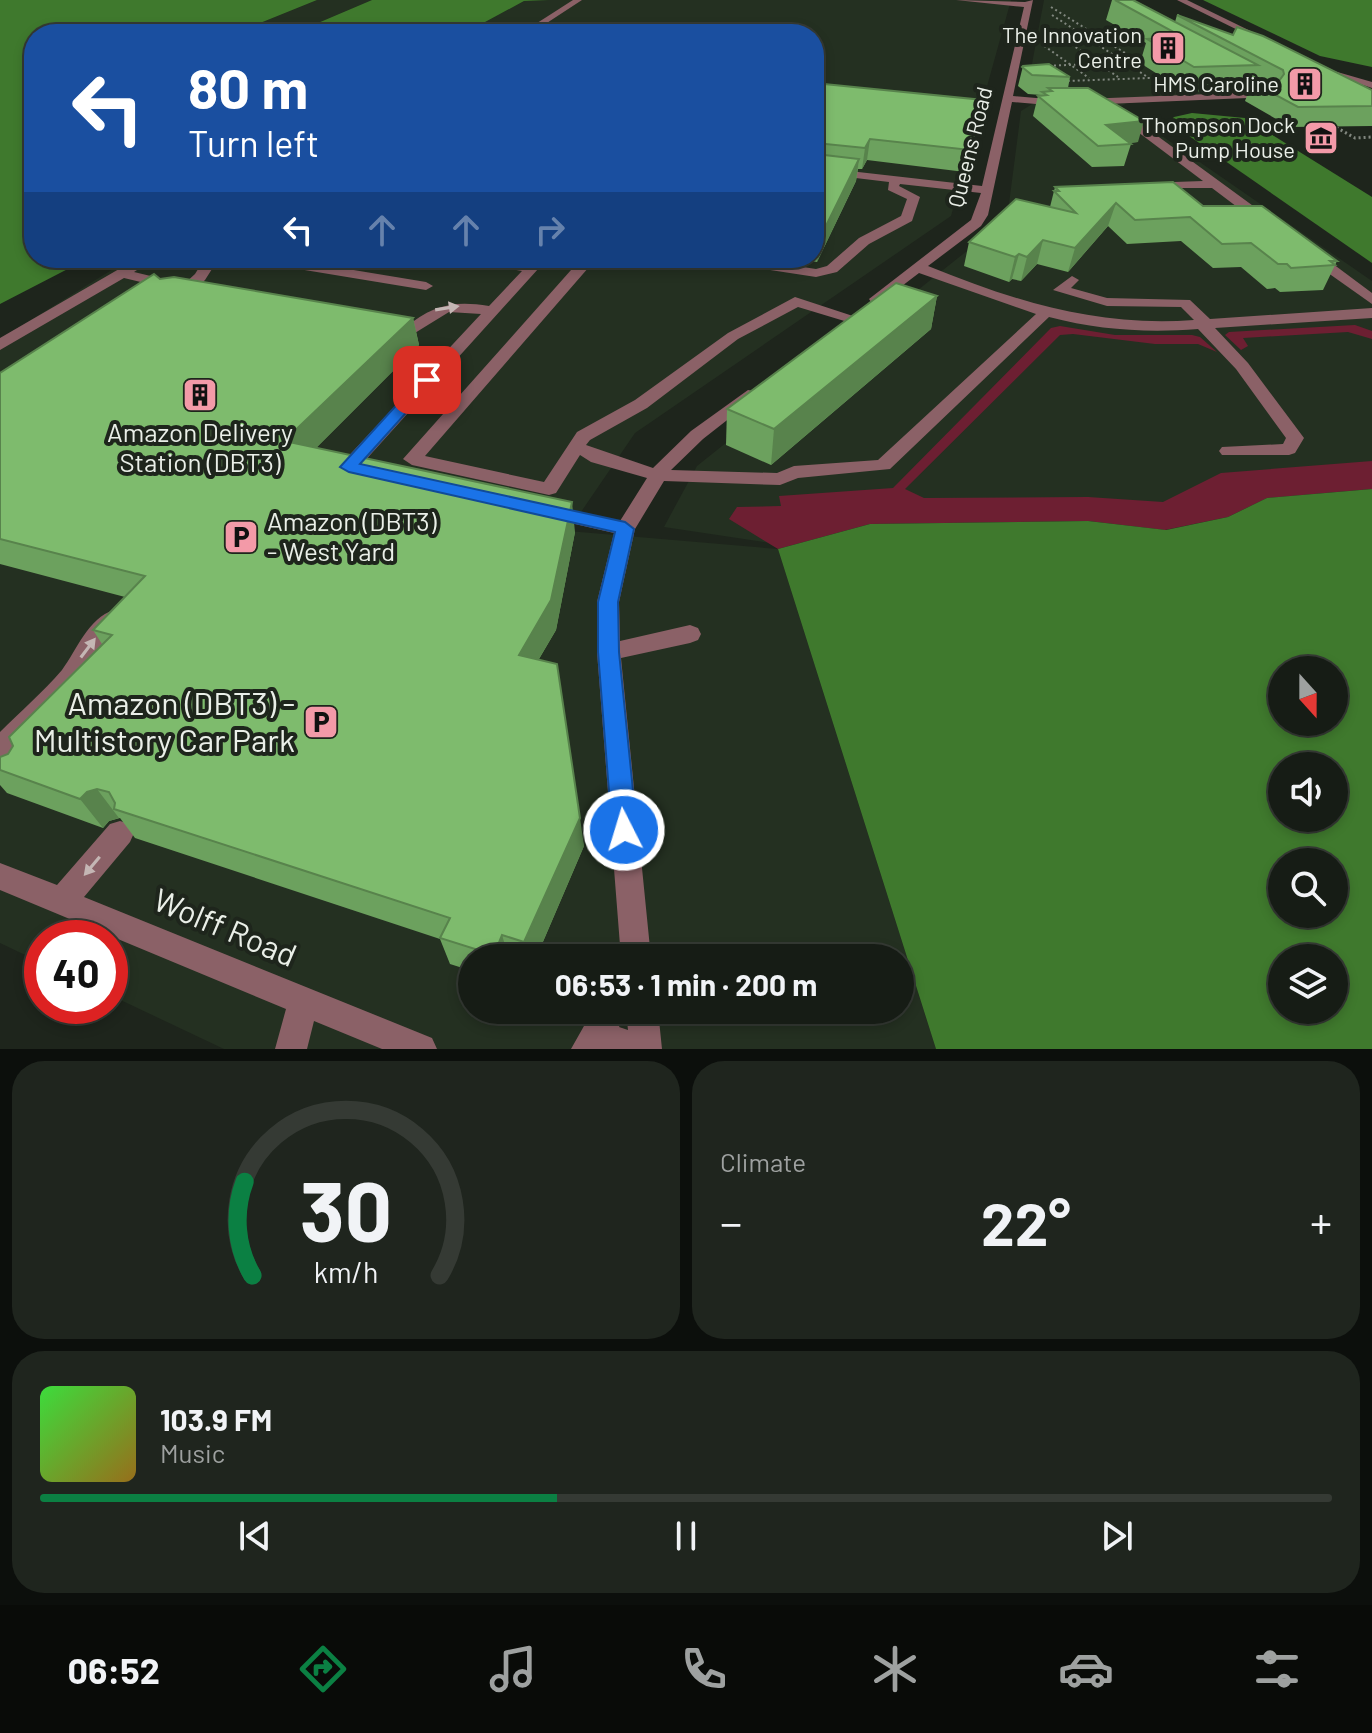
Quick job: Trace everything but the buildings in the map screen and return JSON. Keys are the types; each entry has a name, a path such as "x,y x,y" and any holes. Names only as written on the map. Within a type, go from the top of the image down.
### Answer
{"street":[{"path":"540,24 578,0"},
{"path":"960,0 1029,3"},
{"path":"1088,0 1100,0"},
{"path":"1181,0 1275,44"},
{"name":"Queens Road","path":"580,451 583,436 641,404 733,336 791,304 842,324 976,223 982,215 1029,3"},
{"path":"1008,99 1037,102 1271,94 1218,64"},
{"path":"1317,65 1348,80 1372,85"},
{"path":"1103,100 1275,228"},
{"path":"824,171 986,190"},
{"path":"783,268 816,273 832,269 864,241 907,218 914,197 892,187 897,180"},
{"path":"1178,185 1214,184"},
{"path":"1299,246 1372,300"},
{"path":"917,267 1047,311 1121,327 1372,313"},
{"path":"0,345 131,268"},
{"path":"176,299 206,268"},
{"path":"317,268 426,286"},
{"path":"376,473 349,467 531,268"},
{"path":"580,268 412,459 549,489 580,451 598,458 661,470 780,479 794,472 883,465 1047,311"},
{"path":"122,273 154,281 160,291 141,304"},
{"path":"1072,280 1060,290 1107,302 1185,303 1242,366 1295,438 1289,449 1228,451"},
{"path":"410,331 432,311 445,306 491,311"},
{"path":"633,944 609,652 608,602 625,529 661,470 697,435 757,388"},
{"path":"536,509 625,529"},
{"path":"3,762 71,675 85,649 114,618"},
{"path":"609,652 690,634"},
{"path":"63,900 120,833"},
{"name":"Wolff Road","path":"0,876 421,1049"},
{"path":"291,1049 304,1001"},
{"path":"589,1049 603,1024"},
{"path":"643,1024 646,1049"},
{"path":"589,1049 616,1042 633,1049"}],"path":[{"path":"1015,64 1139,62 1051,7"},
{"path":"1052,15 1149,78 1059,82"},
{"path":"1047,27 1118,77"},
{"path":"1046,43 1043,45 1089,78"},
{"path":"1330,123 1355,138 1372,137"}],"shaded area":[{"path":"0,0 317,0 258,24 24,24 24,268 70,268 0,304"},
{"path":"317,0 372,0 316,24 258,24"},
{"path":"372,0 549,0 524,1 481,24 316,24"},
{"path":"1011,0 951,216 635,433 568,531 778,549 903,944 458,944 458,1024 914,1024 914,979 936,1049 224,1049 128,1004 128,920 24,920 24,954 0,943 0,339 115,268 824,268 824,24 481,24 524,1"},
{"path":"1044,0 1129,0 1120,7 1278,95 1127,103 1120,107 1372,281 1372,483 1219,513 870,517 777,544 664,527 697,466 1007,219 1021,111 1042,98 1028,85"},
{"path":"1203,0 1372,0 1372,67 1320,56"},
{"path":"1192,113 1245,118 1372,197 1372,263 1169,122 1174,117"},
{"path":"1355,325 1372,331 1372,339 1348,332 1243,338 1248,346 1241,350 1225,335 1229,332"},
{"path":"1060,326 1115,335 1192,335 1200,337 1217,352 1198,344 1155,344 1060,335 905,489 924,498 1088,497 1163,502 1221,473 1372,461 1372,489 1267,498 1228,517 1165,530 1088,521 870,524 778,549 729,519 737,507 781,506 779,496 893,488 1051,328"},
{"path":"1372,489 1372,1049 936,1049 914,979 914,944 903,944 778,549 870,524 1088,521 1166,530 1228,517 1267,498"}],"place":[{"name":"The Innovation Centre","path":"1168,48"},
{"name":"HMS Caroline","path":"1305,84"},
{"name":"Thompson Dock Pump House","path":"1321,138"},
{"name":"Amazon Delivery Station (DBT3)","path":"200,395"},
{"name":"Amazon (DBT3) - West Yard","path":"241,537"},
{"name":"Amazon (DBT3) - Multistory Car Park","path":"321,722"}],"route":[{"path":"427,380 349,467 625,529 608,602 609,652 624,830"}]}
